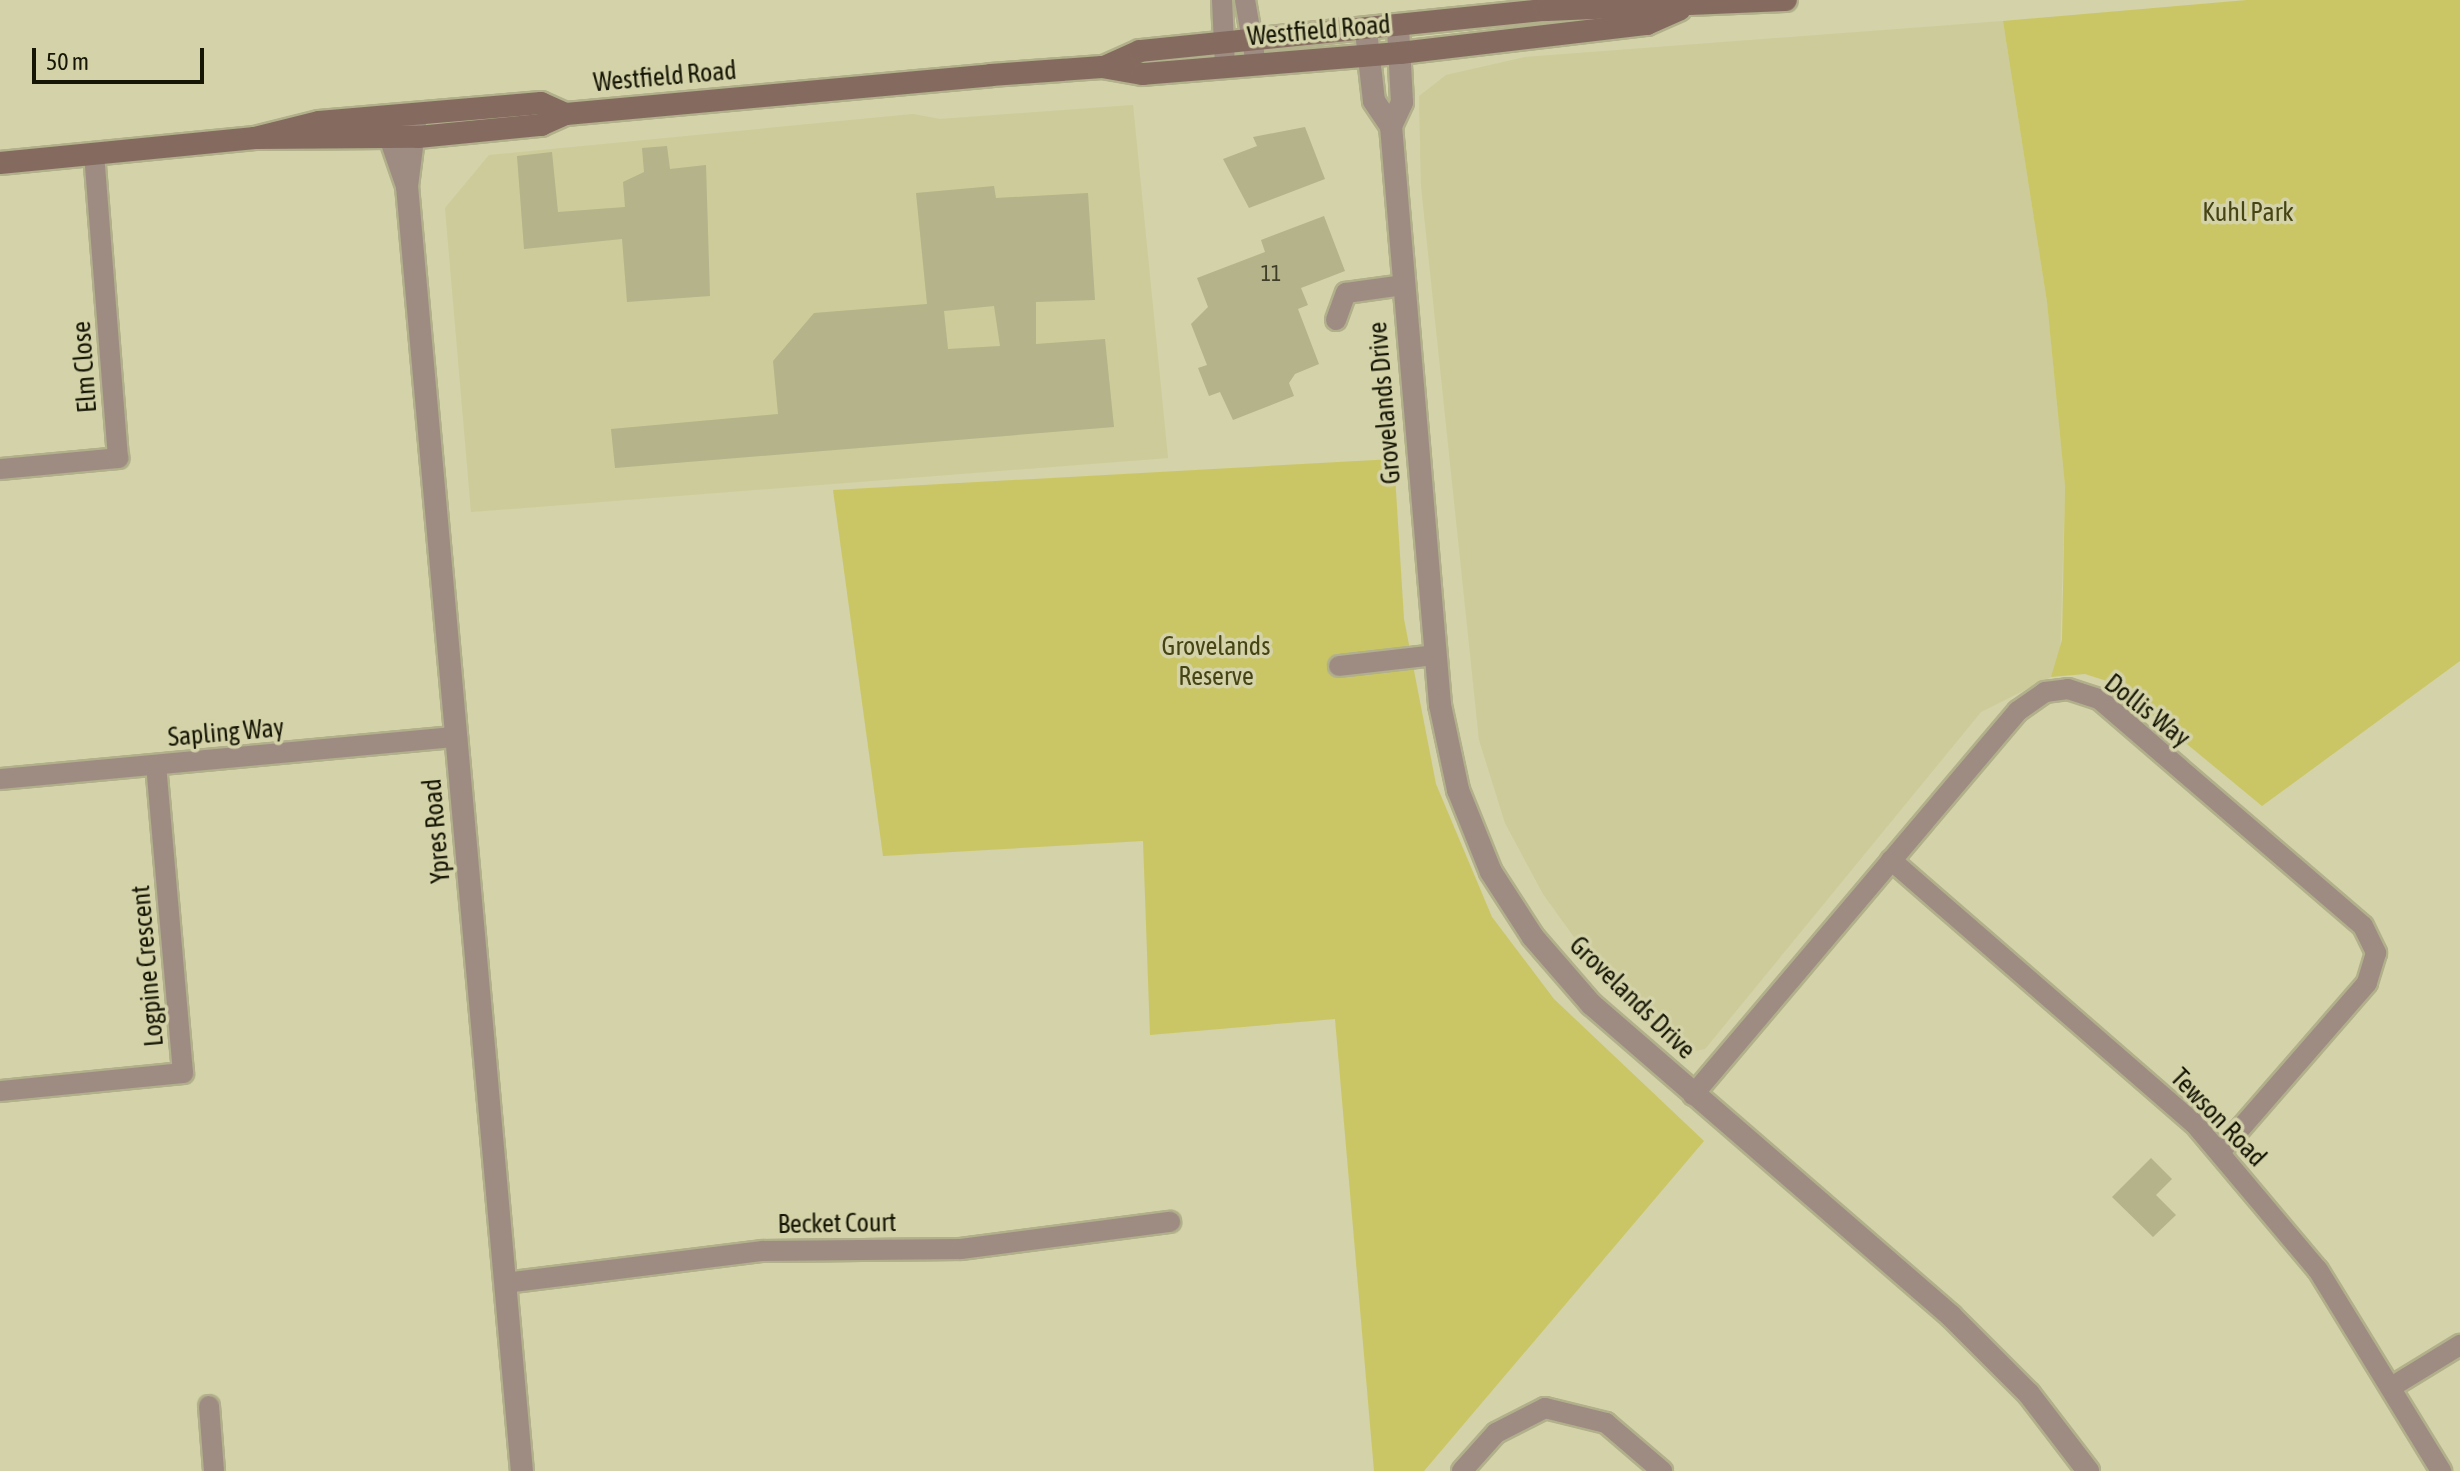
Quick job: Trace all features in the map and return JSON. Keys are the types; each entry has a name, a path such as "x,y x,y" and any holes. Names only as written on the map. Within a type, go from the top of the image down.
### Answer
{"main road":[{"name":"Westfield Road","path":"0,163 255,138 319,122 386,129 541,103 566,114 1102,67 1140,51 1224,56 1254,53 1366,31 1398,29 1546,5 1575,13 1646,1 1680,9 1786,0"},
{"name":"Westfield Road","path":"1254,53 1400,53 1549,33 1575,13"}],"street":[{"path":"1222,0 1224,56"},
{"path":"1245,0 1254,53"},
{"path":"1546,5 1549,33"},
{"name":"Grovelands Drive","path":"1398,29 1402,102 1391,126 1435,655 1458,790 1514,911 1591,1004 1951,1316 2029,1394 2088,1471"},
{"name":"Grovelands Drive","path":"1366,31 1374,101 1391,126"},
{"name":"Ypres Road","path":"417,126 407,186 522,1471"},
{"name":"Ypres Road","path":"386,129 407,186"},
{"name":"Elm Close","path":"0,469 118,458 94,154"},
{"path":"1336,320 1346,293 1404,285"},
{"path":"1339,666 1435,655"},
{"name":"Dollis Way","path":"1693,1095 2018,711 2045,692 2068,689 2099,699 2363,926 2376,953 2367,983 2220,1152"},
{"name":"Sapling Way","path":"0,779 457,737"},
{"name":"Logpine Crescent","path":"0,1091 183,1073 156,766"},
{"name":"Tewson Road","path":"1891,860 2220,1152 2318,1270 2393,1386 2441,1471"},
{"name":"Becket Court","path":"505,1283 763,1251 961,1249 1170,1222"},
{"path":"2393,1386 2460,1345"},
{"path":"209,1406 214,1471"},
{"path":"1462,1471 1496,1433 1526,1414 1545,1408 1587,1413 1662,1471"}],"shaded area":[{"path":"2003,21 2047,302 2065,486 2060,657 2051,677 1981,712 1705,1049 1684,1053 1618,998 1543,894 1505,823 1479,740 1421,186 1419,96 1446,75 1525,57"},
{"path":"1133,105 1168,458 471,512 445,208 489,155 913,114 940,119"}],"green space":[{"name":"Kuhl Park","path":"2247,0 2460,0 2460,661 2262,806 2113,683 2085,674 2051,677 2062,640 2065,486 2047,302 2003,21"},
{"name":"Grovelands Reserve","path":"1394,459 1404,619 1436,784 1492,917 1554,999 1704,1141 1424,1471 1374,1471 1335,1019 1150,1035 1143,841 883,856 833,490"}],"building":[{"path":"1305,127 1325,179 1249,208 1223,159 1257,146 1253,137"},
{"path":"667,146 670,169 706,165 710,296 627,302 622,239 524,249 517,156 552,152 558,212 625,207 623,182 644,172 642,148"},
{"path":"994,186 996,198 1088,193 1095,300 1036,302 1036,344 1105,339 1114,427 615,468 611,429 778,414 773,361 814,313 927,304 916,193","holes":["994,306 1000,346 948,349 944,311"]},
{"path":"1324,216 1345,271 1301,288 1308,305 1298,309 1319,364 1295,374 1289,383 1294,396 1233,420 1220,392 1209,396 1198,368 1207,365 1191,324 1208,307 1197,278 1265,252 1261,240"},
{"path":"2151,1158 2172,1179 2156,1195 2176,1215 2153,1237 2112,1197"}]}
